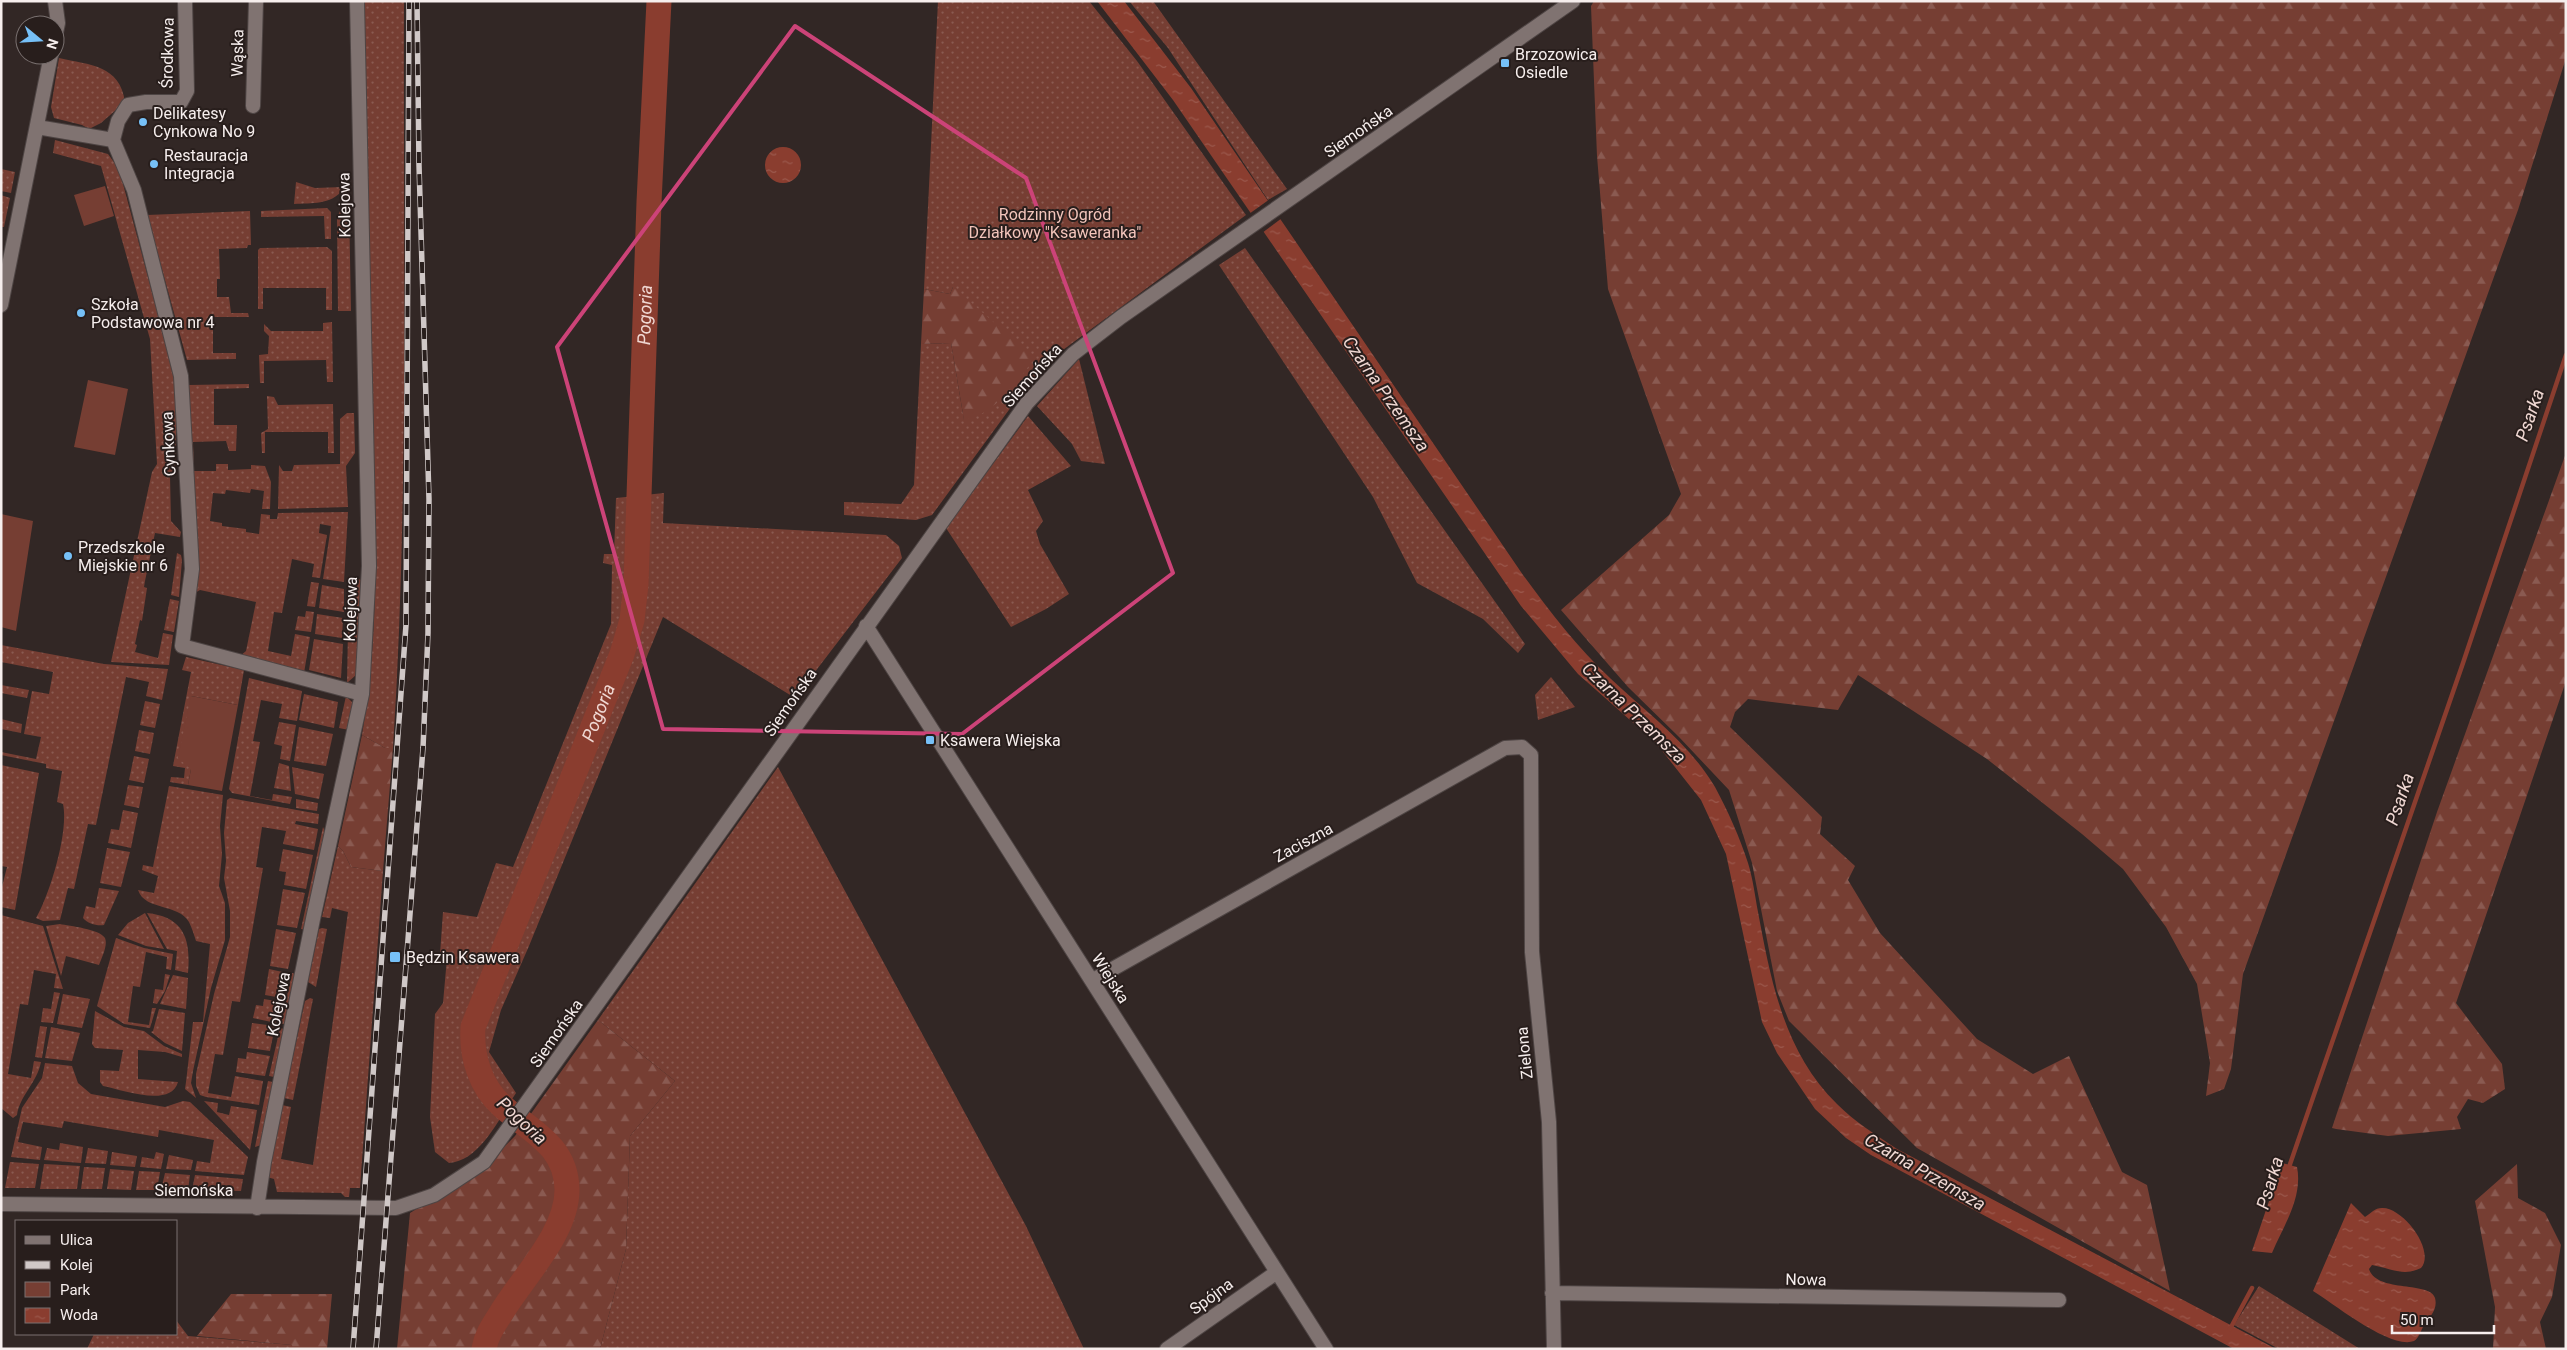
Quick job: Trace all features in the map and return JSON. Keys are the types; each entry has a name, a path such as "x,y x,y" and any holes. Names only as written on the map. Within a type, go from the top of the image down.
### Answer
{"street":[{"path":"56,1 57,15"},
{"name":"Środkowa","path":"113,140 118,121 128,106 146,102 181,102 187,91 185,1"},
{"name":"Wąska","path":"254,106 256,1"},
{"name":"Kolejowa","path":"257,1208 264,1162 313,919 362,694 369,566 357,1"},
{"name":"Siemońska","path":"1,1204 380,1209 410,1205 434,1195 484,1162 1027,403 1073,354 1121,317 1568,5"},
{"path":"1,305 49,65"},
{"path":"37,127 113,140"},
{"name":"Cynkowa","path":"113,140 134,190 181,376 192,569 182,646 362,694"},
{"name":"Wiejska","path":"866,626 1326,1349"},
{"name":"Zaciszna","path":"1093,980 1504,748 1522,747 1532,755"},
{"name":"Zielona","path":"1532,755 1532,952 1549,1122 1554,1349"},
{"name":"Spójna","path":"1167,1349 1277,1272"},
{"name":"Nowa","path":"1552,1293 2059,1300"}],"highlighted area":[{"path":"795,26 1026,178 1173,573 962,734 663,729 557,347"}],"green space":[{"path":"363,1 404,1 403,468 398,655 393,748 385,748 362,735 372,654 375,571"},
{"name":"Rodzinny Ogród Działkowy \"Ksaweranka\"","path":"938,1 1089,1 1137,61 1246,215 1056,355 1025,388 932,515 916,520 844,515 844,502 901,504 914,485 921,344 951,343 964,420 953,287 950,294 924,289"},
{"path":"1129,1 1153,1 1287,189 1268,200 1168,48"},
{"path":"1594,1 2566,1 2566,58 2518,210 2243,974 2231,1069 2224,1089 2206,1096 2210,1063 2197,984 2166,927 2123,869 1987,759 1858,675 1838,710 1748,699 1735,712 1730,727 1822,817 1820,834 1855,866 1848,880 1880,933 1977,1039 2033,1074 2069,1056 2122,1172 2147,1185 2170,1291 1917,1148 1789,1021 1777,991 1752,863 1729,790 1628,687 1561,610 1669,515 1681,494 1608,289 1597,156 1591,6"},
{"path":"65,59 92,65 110,74 117,80 125,102 101,123 89,129 82,125 54,118 51,107 58,65 65,65"},
{"path":"55,140 108,154 119,169 174,374 177,406 175,469 170,476 171,521 181,532 180,537 155,533 144,587 147,588 142,621 140,620 135,644 137,645 135,652 158,658 163,633 173,635 169,665 111,662 152,472 157,464 150,339 101,166 53,153"},
{"path":"1,169 15,172 11,193 1,191"},
{"path":"296,182 315,188 343,187 343,190 327,201 294,204"},
{"path":"105,186 114,216 84,226 74,195"},
{"path":"1,195 10,198 4,227 1,227"},
{"path":"349,204 351,311 338,311 337,218 342,206"},
{"path":"327,208 331,212 331,239 325,239 324,216 261,217 261,211"},
{"path":"250,211 251,245 248,245 247,248 219,249 220,279 217,279 217,297 229,297 231,313 248,313 249,317 213,317 213,353 236,353 236,359 187,360 147,215"},
{"path":"327,247 332,251 332,310 326,310 326,288 263,288 263,309 258,309 258,250 260,248"},
{"path":"1245,248 1525,644 1518,653 1483,619 1417,583 1373,497 1219,265"},
{"path":"953,287 1035,358 1013,386 995,404 975,417 964,420 951,343 921,344 924,289 950,294"},
{"path":"332,322 333,382 327,382 326,360 264,361 264,383 260,383 259,355 268,354 269,336 264,331 264,324 271,331 323,331 323,323"},
{"path":"1079,359 1105,464 1081,461 1072,444 1037,406"},
{"path":"88,380 128,389 115,455 74,447"},
{"path":"249,384 249,388 214,389 214,425 237,425 236,451 229,451 226,441 193,442 194,471 216,471 216,464 228,464 228,470 251,469 251,465 265,466 271,482 270,509 262,509 264,491 251,489 250,493 226,490 225,494 213,493 210,521 222,523 222,526 246,529 246,532 259,534 261,514 270,515 270,519 277,519 278,513 348,512 344,582 323,579 331,526 320,524 319,533 327,535 320,578 312,577 314,564 292,559 282,613 274,612 268,651 291,656 295,634 310,637 304,673 239,657 246,651 256,602 200,590 193,594 189,385"},
{"path":"267,396 274,397 278,405 333,404 334,453 328,453 328,432 265,432 265,453 262,453 261,433 268,429"},
{"path":"347,413 354,413 355,453 346,466 348,507 278,509 279,465 283,471 292,471 294,465 340,464 340,419"},
{"path":"1028,416 1071,466 1028,490 1043,521 1036,531 1040,544 1069,594 1046,609 1011,627 946,528"},
{"path":"2566,453 2566,681 2456,1003 2502,1064 2505,1089 2483,1103 2468,1099 2457,1117 2461,1129 2388,1136 2332,1128 2437,812"},
{"path":"664,493 663,523 886,535 899,546 902,558 795,698 663,617 501,1010 489,1052 516,1093 480,1146 471,1154 449,1163 435,1152 430,1117 435,1014 443,1003 447,958 440,954 443,912 477,917 496,863 513,867 611,624 612,565 603,563 604,554 614,554 616,498"},
{"path":"1,514 33,521 16,631 1,627"},
{"path":"177,553 181,555 182,560 179,597 171,595"},
{"path":"349,576 361,580 359,668 356,675 347,683"},
{"path":"311,582 319,583 315,607 307,606"},
{"path":"322,585 344,589 344,612 319,608"},
{"path":"170,599 179,601 174,632 164,630"},
{"path":"306,611 314,612 311,632 295,630 298,616 305,617"},
{"path":"317,614 343,618 342,638 315,634"},
{"path":"314,639 343,644 341,678 309,670"},
{"path":"1,645 104,664 168,669 162,700 146,696 149,682 126,677 96,825 88,824 74,889 68,888 60,920 43,921 36,918 47,894 61,846 64,816 63,804 57,802 62,771 46,768 46,764 1,755 1,752 36,759 41,737 24,734 32,691 49,694 53,672 1,662"},
{"path":"186,657 244,670 238,705 191,696 191,769 188,785 170,782 171,777 184,778 185,768 173,766 191,672 182,670"},
{"path":"1551,677 1575,707 1538,720 1535,695"},
{"path":"249,678 302,691 297,721 279,718 282,704 261,700 253,741 260,742 250,796 272,800 273,794 292,797 290,804 232,793 229,789"},
{"path":"1,685 29,690 27,698 1,693"},
{"path":"304,694 338,702 334,728 299,720"},
{"path":"191,696 238,705 222,791 188,785 191,769 178,758"},
{"path":"346,696 353,703 349,730 339,728"},
{"path":"145,701 160,704 155,728 140,725"},
{"path":"1,719 22,724 21,733 1,729"},
{"path":"279,722 296,725 290,761 280,759 282,746 274,744"},
{"path":"299,727 333,734 326,766 294,761"},
{"path":"139,730 154,733 150,754 135,751"},
{"path":"362,735 385,748 393,748 383,871 351,867 343,851 338,846"},
{"path":"134,756 149,759 144,783 129,780"},
{"path":"279,763 289,766 291,791 274,788"},
{"path":"1,765 39,773 15,910 1,907 1,891 7,867 1,866"},
{"path":"292,767 324,774 319,799 295,794"},
{"path":"778,767 1026,1226 1084,1349 600,1349 626,1249 630,1136 675,1081 598,1020"},
{"path":"128,785 143,787 139,808 124,805"},
{"path":"169,786 223,795 220,826 222,854 219,886 225,903 225,940 211,988 193,1071 191,1083 196,1098 185,1089 193,1022 203,1022 210,944 196,941 189,922 184,916 147,901 138,890 154,893 158,876 142,870 143,865 153,867"},
{"path":"230,798 319,814 318,824 296,821 295,824 318,829 314,850 283,844 286,831 262,827 256,867 263,868 240,1002 232,1001 223,1055 215,1054 208,1093 231,1097 235,1076 263,1081 259,1105 206,1097 200,1095 196,1086 196,1074 214,994 230,937 230,911 224,878 226,861 224,833 227,800"},
{"path":"296,799 318,803 317,811 296,808"},
{"path":"123,810 138,813 131,848 108,843 111,829 119,830"},
{"path":"323,827 326,834 306,930 301,929"},
{"path":"338,846 343,851 351,867 383,871 360,1188 350,1188 349,1197 345,1197 341,1193 277,1192 274,1179 267,1177 282,1105 291,1107 281,1159 313,1165 348,912 332,908 330,918 322,917"},
{"path":"107,848 130,852 121,887 100,883"},
{"path":"283,849 313,855 306,889 284,885 286,872 279,871"},
{"path":"99,888 119,891 104,925 87,922 83,918 86,906 95,908"},
{"path":"283,889 305,893 297,928 277,925"},
{"path":"145,913 164,949 146,946 118,935 128,923"},
{"path":"147,913 169,919 182,932 188,950 188,973 175,970 177,951 167,949"},
{"path":"1,915 43,926 63,989 54,988 56,974 34,970 28,1005 20,1004 8,1074 31,1078 34,1061 41,1062 36,1076 21,1101 17,1115 13,1118 1,1108"},
{"path":"60,924 91,930 105,938 105,948 99,965 66,956 61,976 46,926"},
{"path":"276,929 296,933 288,969 270,966"},
{"path":"319,929 327,929 316,987 308,982"},
{"path":"116,938 144,948 173,954 171,970 166,969 167,957 146,952 140,987 133,986 128,1022 149,1025 152,1008 156,1008 150,1028 124,1024 97,1006"},
{"path":"269,969 287,973 282,998 265,995"},
{"path":"292,973 296,974 285,1024 281,1024"},
{"path":"165,974 170,975 165,991 157,1004 153,1003 155,989 163,990"},
{"path":"173,975 188,978 186,1009 160,1004"},
{"path":"54,992 60,993 53,1023 41,1022 43,1008 51,1009"},
{"path":"63,994 90,999 82,1028 57,1024"},
{"path":"310,998 313,999 293,1100 284,1098 305,1001"},
{"path":"264,999 281,1002 276,1023 253,1018 256,1005 263,1006"},
{"path":"159,1009 185,1013 182,1051 165,1043 151,1032 153,1031"},
{"path":"95,1011 124,1027 144,1031 164,1046 182,1054 182,1057 165,1052 138,1050 138,1079 178,1082 174,1090 156,1096 103,1086 100,1082 100,1070 119,1071 123,1050 95,1048 92,1044"},
{"path":"598,1020 675,1081 630,1136 626,1249 600,1349 397,1349 410,1213 486,1165 515,1136"},
{"path":"252,1023 275,1026 270,1051 248,1048"},
{"path":"40,1026 47,1027 42,1058 35,1057"},
{"path":"51,1027 80,1033 72,1061 45,1058"},
{"path":"280,1028 284,1029 274,1077 269,1076"},
{"path":"247,1052 270,1056 265,1076 236,1072 238,1058 246,1059"},
{"path":"45,1063 72,1066 78,1083 91,1094 165,1107 183,1101 190,1102 248,1157 244,1175 195,1171 197,1161 210,1163 214,1140 159,1130 158,1137 64,1121 62,1128 23,1122 18,1142 42,1147 40,1160 11,1157 22,1108 42,1078"},
{"path":"268,1081 273,1082 261,1145 255,1147"},
{"path":"204,1101 218,1103 217,1112 229,1115 231,1106 257,1110 250,1150"},
{"path":"60,1143 83,1147 81,1163 44,1160 47,1148 59,1150"},
{"path":"88,1148 108,1151 106,1164 85,1163"},
{"path":"112,1152 137,1156 135,1167 110,1165"},
{"path":"156,1152 164,1154 161,1169 140,1167 142,1157 154,1159"},
{"path":"169,1155 193,1160 191,1170 166,1169"},
{"path":"10,1162 39,1164 35,1188 5,1188"},
{"path":"44,1164 80,1166 77,1189 40,1189"},
{"path":"2517,1164 2518,1198 2545,1213 2561,1245 2552,1297 2540,1322 2546,1349 2493,1349 2495,1307 2475,1201"},
{"path":"84,1167 105,1168 102,1189 81,1189"},
{"path":"110,1169 134,1171 131,1190 107,1189"},
{"path":"139,1171 160,1172 157,1190 136,1190"},
{"path":"165,1173 190,1175 188,1190 161,1190"},
{"path":"195,1175 243,1179 241,1191 192,1190"},
{"path":"2259,1286 2360,1349 2279,1349 2234,1325"},
{"path":"231,1294 332,1294 327,1349 293,1349 292,1345 197,1336"},
{"path":"178,1323 188,1336 293,1345 293,1349 87,1349 94,1335 178,1335"}],"water":[{"name":"Czarna Przemsza","path":"1097,1 1124,1 1191,88 1523,575 1554,616 1599,667 1667,729 1705,771 1729,815 1748,863 1768,964 1782,1014 1804,1062 1819,1084 1851,1117 1897,1149 2276,1349 2234,1349 1871,1155 1846,1138 1815,1109 1777,1053 1762,1022 1726,854 1701,800 1656,743 1578,674 1521,606 1173,100"},
{"path":"783,147 796,152 801,165 796,178 783,183 770,178 765,165 770,152"},
{"path":"2282,1163 2297,1167 2298,1178 2295,1200 2272,1253 2252,1251"},
{"path":"2351,1203 2365,1217 2377,1209 2390,1210 2408,1222 2421,1241 2424,1260 2421,1268 2402,1272 2372,1265 2369,1269 2374,1276 2382,1281 2424,1290 2431,1293 2435,1298 2436,1302 2433,1313 2414,1341 2404,1342 2377,1333 2313,1291"}],"pier":[{"path":"1270,199 1282,218 1262,233 1249,214"}],"waterway":[{"name":"Pogoria","path":"484,1349 488,1335 495,1323 552,1239 565,1206 567,1189 565,1174 560,1161 545,1140 502,1106 488,1089 478,1070 475,1059 473,1027 622,654 632,620 636,584 649,202 659,1"},
{"name":"Psarka","path":"2288,1170 2463,663 2566,355"},
{"name":"Psarka","path":"2230,1329 2252,1288"}],"railway":[{"path":"353,1349 406,625 409,1"},
{"path":"376,1349 423,748 428,633 429,499 419,165 417,1"}],"place":[{"name":"Brzozowica Osiedle","path":"1505,63"},
{"name":"Delikatesy Cynkowa No 9","path":"143,122"},
{"name":"Restauracja Integracja","path":"154,164"},
{"name":"Szkoła Podstawowa nr 4","path":"81,313"},
{"name":"Przedszkole Miejskie nr 6","path":"68,556"},
{"name":"Ksawera Wiejska","path":"930,740"},
{"name":"Będzin Ksawera","path":"395,957"}]}
